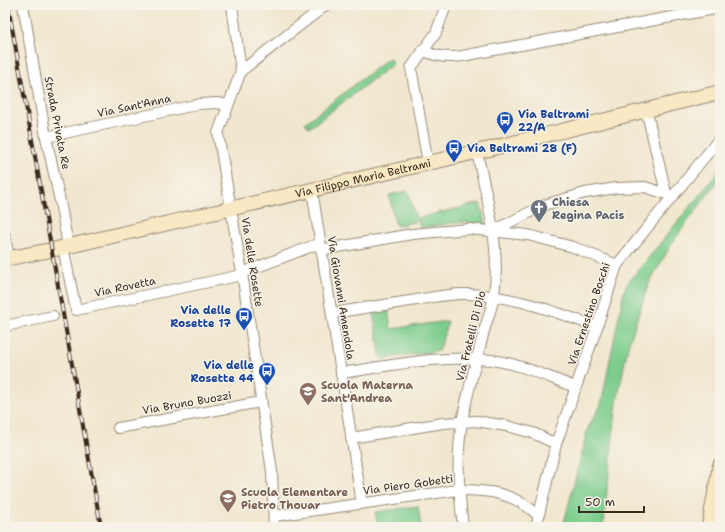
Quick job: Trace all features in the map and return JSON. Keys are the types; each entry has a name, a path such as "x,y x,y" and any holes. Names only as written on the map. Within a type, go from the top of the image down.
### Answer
{"street":[{"name":"Strada Privata Re","path":"23,5 46,137 60,201 66,247"},
{"name":"Via delle Rosette","path":"232,5 241,71 218,133 232,208 272,471 274,527"},
{"path":"241,71 326,5"},
{"path":"428,163 411,68 436,33 446,5"},
{"path":"423,50 428,53 446,57 462,56 720,8"},
{"name":"Via Filippo Maria Beltrami","path":"7,259 66,247 477,152 646,109 720,92"},
{"name":"Via Sant'Anna","path":"46,137 200,104 217,103 228,105"},
{"path":"646,109 669,194"},
{"name":"Via Ernestino Boschi","path":"536,527 556,444 597,327 616,265 669,194 720,138"},
{"name":"Via Fratelli Di Dio","path":"463,527 458,490 462,422 484,329 494,296 496,259 493,231 477,152"},
{"path":"493,231 544,205 585,193 616,188 645,187 669,194"},
{"name":"Via Giovanni Amendola","path":"312,190 362,504"},
{"path":"242,274 321,247 412,234 469,229 528,235 573,248 616,265"},
{"path":"5,236 7,259"},
{"name":"Via Rovetta","path":"66,247 76,310 242,274"},
{"path":"332,314 444,295 466,294 520,300 542,306 597,327"},
{"path":"5,326 53,316"},
{"path":"341,373 459,358 477,359 493,360 526,368 576,387"},
{"name":"Via Bruno Buozzi","path":"118,428 261,402"},
{"path":"351,438 443,423 476,421 507,426 533,433 556,444"},
{"path":"709,527 720,465"},
{"name":"Via Piero Gobetti","path":"274,516 458,490 482,490 502,494 528,506 539,516"}],"green space":[{"path":"389,58 393,64 309,128 305,123"},
{"path":"720,170 720,178 674,240 649,283 628,346 617,402 603,527 563,527 588,428 601,405 624,291 627,284"},
{"path":"408,191 417,221 396,226 389,195"},
{"path":"480,203 486,224 462,222 420,228 418,218"},
{"path":"388,309 391,329 448,321 439,351 381,359 373,312"},
{"path":"418,506 421,527 378,527 375,512"}],"railway":[{"path":"8,5 101,527"}],"place":[{"name":"Via Beltrami 22/A","path":"505,135"},
{"name":"Via Beltrami 28 (F)","path":"454,163"},
{"name":"Chiesa Regina Pacis","path":"539,223"},
{"name":"Via delle Rosette 17","path":"244,331"},
{"name":"Via delle Rosette 44","path":"267,386"},
{"name":"Scuola Materna Sant'Andrea","path":"308,406"},
{"name":"Scuola Elementare Pietro Thouar","path":"228,513"}]}
